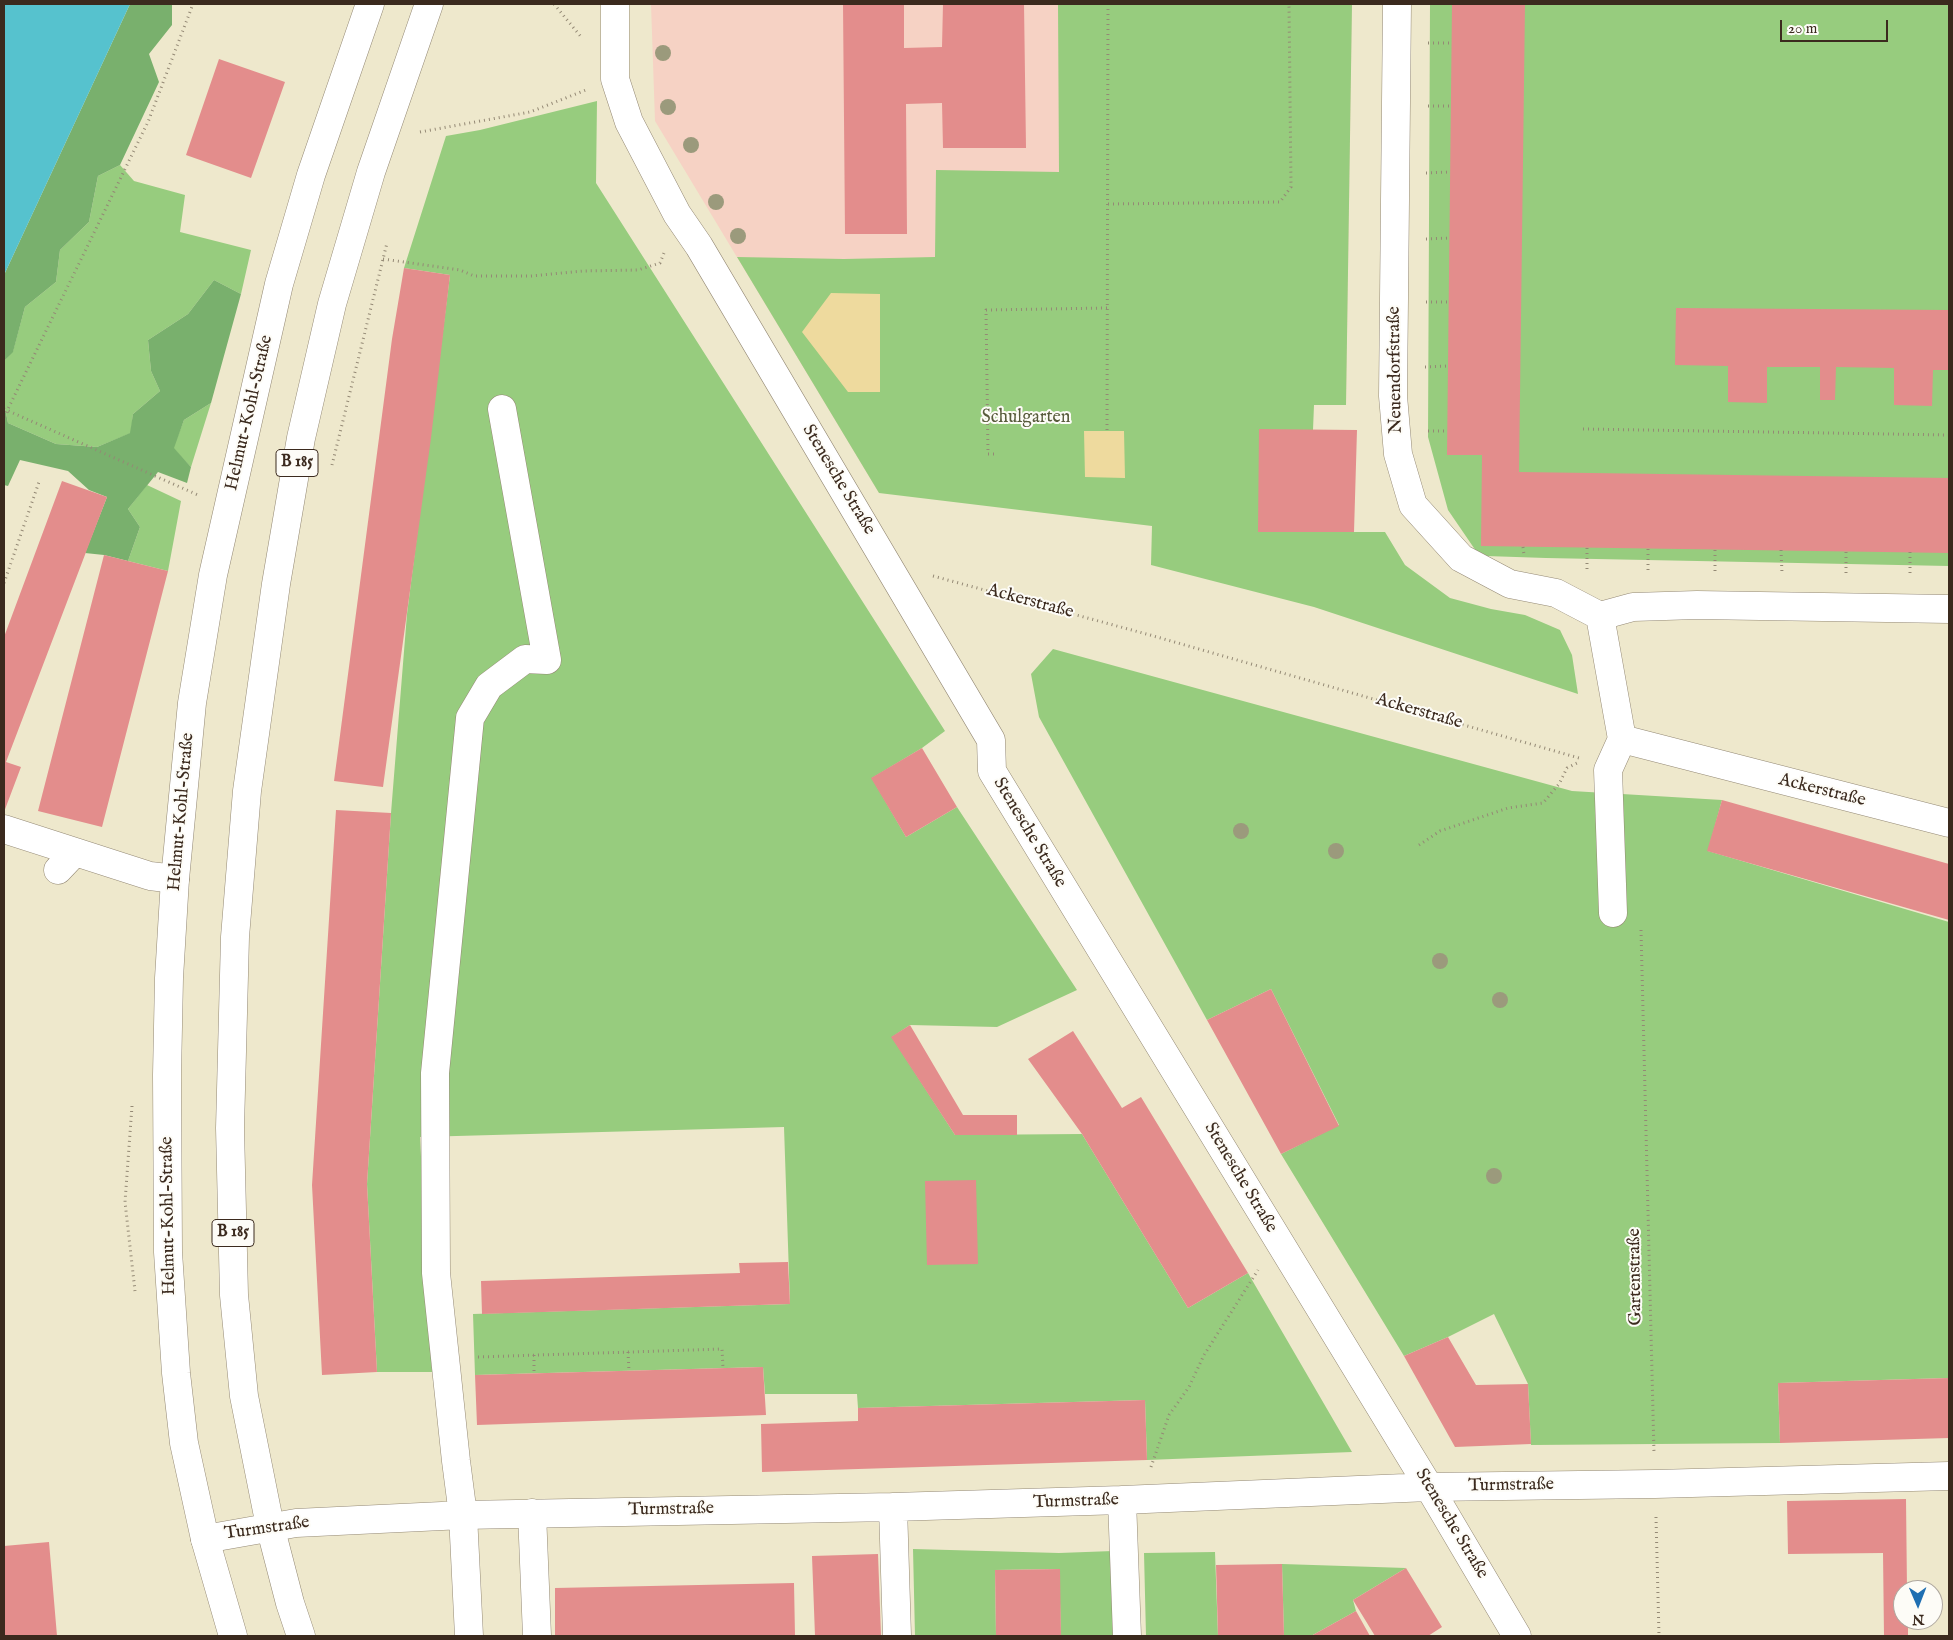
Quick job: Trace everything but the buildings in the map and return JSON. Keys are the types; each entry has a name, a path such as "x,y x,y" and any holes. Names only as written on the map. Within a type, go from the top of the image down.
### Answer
{"street":[{"name":"Helmut-Kohl-Straße","path":"233,1636 205,1539 184,1444 176,1373 168,1252 167,1075 169,978 175,878 192,703 213,575 279,284 311,175 370,4"},
{"name":"B 185","path":"301,1636 290,1603 270,1526 244,1396 234,1295 230,1128 235,937 247,791 276,584 301,438 332,304 370,172 429,4"},
{"name":"Stenesche Straße","path":"615,4 615,79 628,122 677,214 699,246 991,740 992,771 1429,1487 1517,1636"},
{"name":"Neuendorfstraße","path":"1397,4 1393,396 1398,454 1413,506 1461,558 1510,584 1556,593 1600,616"},
{"path":"469,1636 464,1559 464,1515 436,1273 435,1073 470,718 489,686 525,659 546,660 502,409"},
{"path":"1613,913 1608,770 1622,739 1600,616 1633,607 1697,605 1949,609"},
{"name":"Ackerstraße","path":"1622,739 1949,824"},
{"path":"4,829 67,861 150,876 175,878"},
{"name":"Turmstraße","path":"205,1539 270,1526 296,1523 532,1512 893,1507 1133,1500 1429,1487 1655,1484 1949,1476"},
{"path":"1127,1636 1133,1500"},
{"path":"893,1507 897,1636"},
{"path":"532,1512 537,1636"}],"path":[{"path":"4,417 5,410 148,122 193,4"},
{"path":"1107,430 1108,4"},
{"path":"1108,204 1280,202 1291,187 1289,4"},
{"path":"1437,43 1452,43"},
{"path":"414,133 530,112 615,79"},
{"path":"1436,106 1451,106"},
{"path":"1435,172 1450,172"},
{"path":"383,258 460,270 474,276 531,276 583,271 638,270 660,263 677,214"},
{"path":"1434,239 1450,238"},
{"path":"330,471 388,239"},
{"path":"1436,302 1449,302"},
{"path":"994,454 988,454 986,310 1108,308"},
{"path":"1437,367 1448,366"},
{"path":"5,410 196,494 229,504"},
{"path":"1583,429 1949,435"},
{"path":"1434,431 1447,431"},
{"path":"4,583 40,482"},
{"path":"1587,548 1587,573"},
{"path":"1648,548 1648,573"},
{"path":"1715,550 1715,573"},
{"path":"1781,550 1782,573"},
{"path":"1846,552 1846,574"},
{"path":"1910,552 1910,575"},
{"name":"Ackerstraße","path":"888,564 1150,635 1584,759 1567,768 1559,784 1543,803 1508,808 1474,819 1440,831 1419,846"},
{"name":"Gartenstraße","path":"1641,927 1659,1636"},
{"path":"1133,1500 1150,1470 1169,1415 1189,1386 1204,1355 1228,1316 1278,1240"},
{"path":"445,1358 722,1349 724,1368"},
{"path":"628,1352 629,1371"},
{"path":"534,1355 534,1374"}],"shaded area":[{"path":"651,4 1352,4 1346,405 1313,405 879,493 655,121"}],"green space":[{"path":"130,4 172,4 172,25 149,54 159,82 120,165 98,176 89,222 60,250 56,282 25,307 13,352 4,361 4,275"},
{"name":"Schulgarten","path":"1058,4 1352,4 1346,405 1314,405 1313,430 1258,532 1385,532 1405,565 1450,598 1491,609 1525,615 1560,630 1572,655 1578,694 1314,607 1151,565 1152,526 879,493 737,257 844,259 935,257 936,170 1059,172"},
{"path":"1430,4 1949,4 1949,566 1546,558 1486,556 1476,551 1448,510 1428,437"},
{"path":"597,101 596,183 945,731 922,748 872,778 906,837 957,807 1077,990 997,1027 910,1025 892,1037 955,1135 1082,1134 1188,1308 1248,1273 1352,1452 1147,1460 1145,1400 858,1408 857,1394 765,1394 763,1367 475,1375 473,1314 790,1304 784,1127 420,1137 432,1372 377,1372 367,1184 391,813 407,614 450,275 404,268 446,136 480,130"},
{"path":"120,165 134,181 185,195 180,232 251,250 241,294 214,280 188,314 148,340 151,371 160,391 133,414 131,433 97,447 56,444 8,423 4,403 4,361 13,351 25,307 56,282 60,250 89,222 98,176"},
{"path":"214,280 241,294 211,403 184,420 174,448 191,467 187,483 158,472 128,509 140,527 128,561 104,555 85,553 107,497 89,490 68,471 20,460 8,486 4,485 4,403 8,423 56,444 97,447 130,433 133,414 160,391 151,371 148,340 188,314"},
{"path":"211,403 191,467 173,448 184,420"},
{"path":"147,485 181,501 168,571 128,561 140,527 128,509"},
{"path":"1053,649 1572,791 1722,800 1708,851 1949,922 1949,1378 1778,1383 1780,1443 1531,1445 1528,1384 1494,1314 1404,1356 1281,1154 1339,1125 1271,989 1207,1020 1039,717 1031,674"},
{"path":"913,1549 1059,1553 1113,1551 1114,1636 1061,1636 1059,1569 995,1570 996,1636 915,1636"},
{"path":"1215,1552 1218,1636 1146,1636 1144,1553"},
{"path":"1282,1564 1406,1568 1353,1600 1356,1611 1311,1636 1284,1636"}],"sand":[{"path":"831,293 880,294 880,392 848,392 802,332"},
{"path":"1084,431 1124,431 1125,478 1085,477"}],"water":[{"path":"4,4 130,4 4,275"}]}
